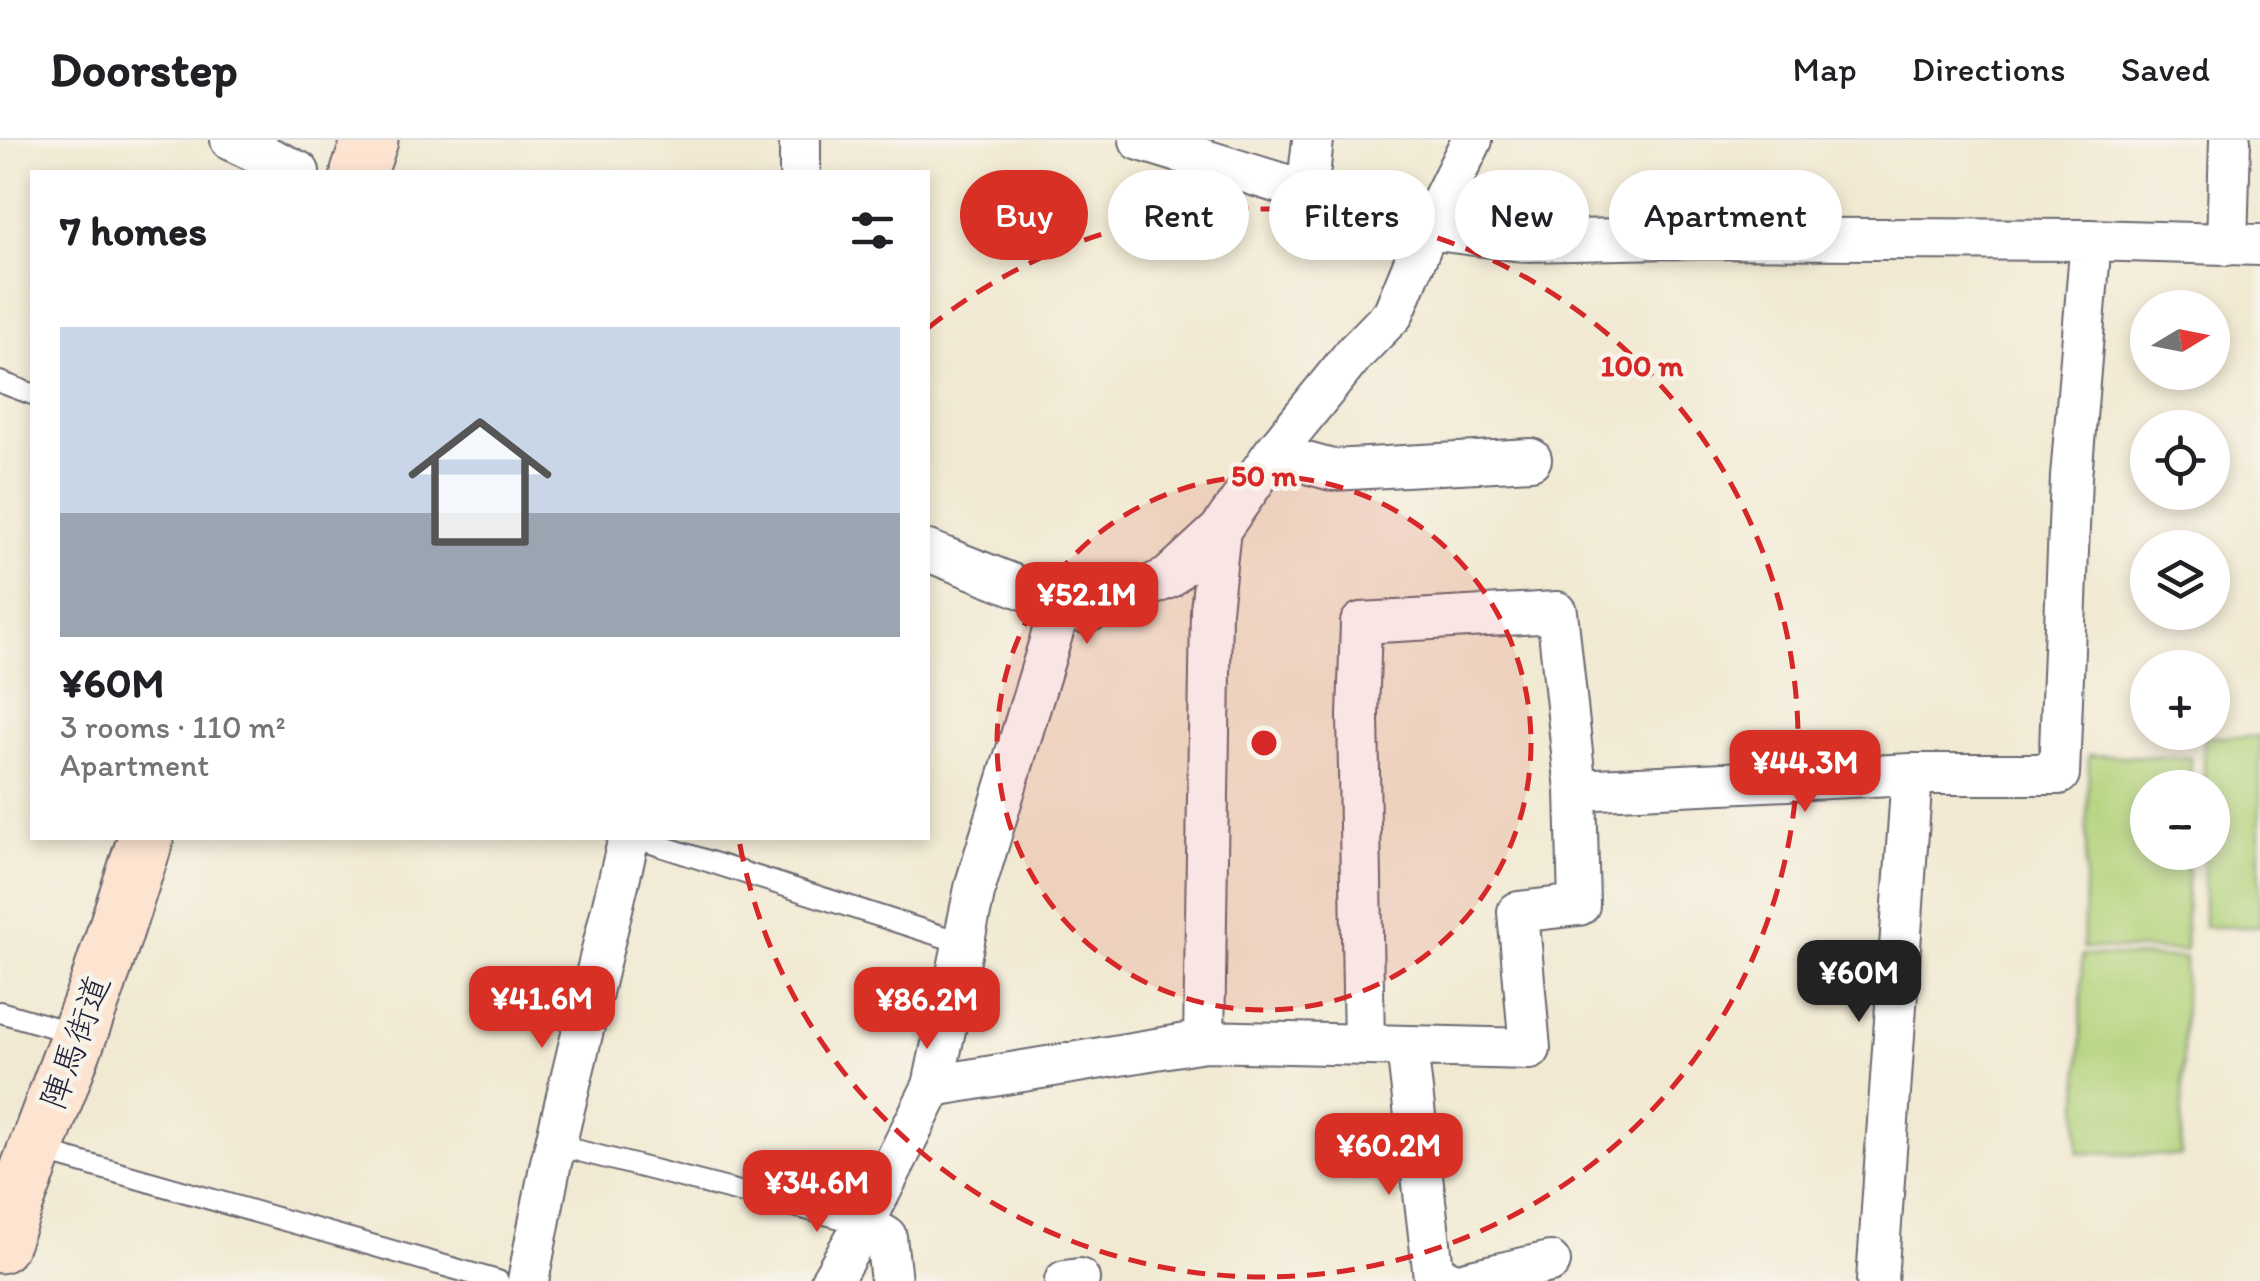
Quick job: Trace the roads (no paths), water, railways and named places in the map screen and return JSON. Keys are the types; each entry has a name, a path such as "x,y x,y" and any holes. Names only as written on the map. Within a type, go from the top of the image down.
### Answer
{"main road":[{"path":"361,170 370,140"},
{"name":"陣馬街道","path":"0,1245 79,1034 145,840"}],"street":[{"path":"231,140 295,170"},
{"path":"800,140 800,170"},
{"path":"1140,140 1269,181"},
{"path":"1310,170 1313,140"},
{"path":"1435,216 1472,140"},
{"path":"1435,231 1522,241 2091,240 2244,245 2230,140"},
{"path":"1576,790 1912,774 2059,774 2072,477 2091,240"},
{"path":"930,552 1085,612 1168,578 1220,530 1273,454 1354,354 1393,314 1416,260"},
{"path":"1273,454 1332,470 1531,459"},
{"path":"1204,1042 1211,610 1220,530"},
{"path":"831,1281 933,1086 976,884 1060,605"},
{"path":"933,1086 1204,1042 1530,1049 1518,912 1579,904 1576,790 1557,612 1361,623 1358,716 1364,1044"},
{"path":"1877,1281 1912,774"},
{"path":"528,1281 556,1145 632,840"},
{"path":"1406,1048 1434,1278 1451,1281"},
{"path":"864,1224 886,1238 891,1281"},
{"path":"1467,1281 1550,1262"}],"lane":[{"path":"0,382 30,393"},
{"path":"638,840 963,943"},
{"path":"0,1012 79,1034"},
{"path":"556,1145 864,1224"},
{"path":"36,1149 498,1281"}]}
